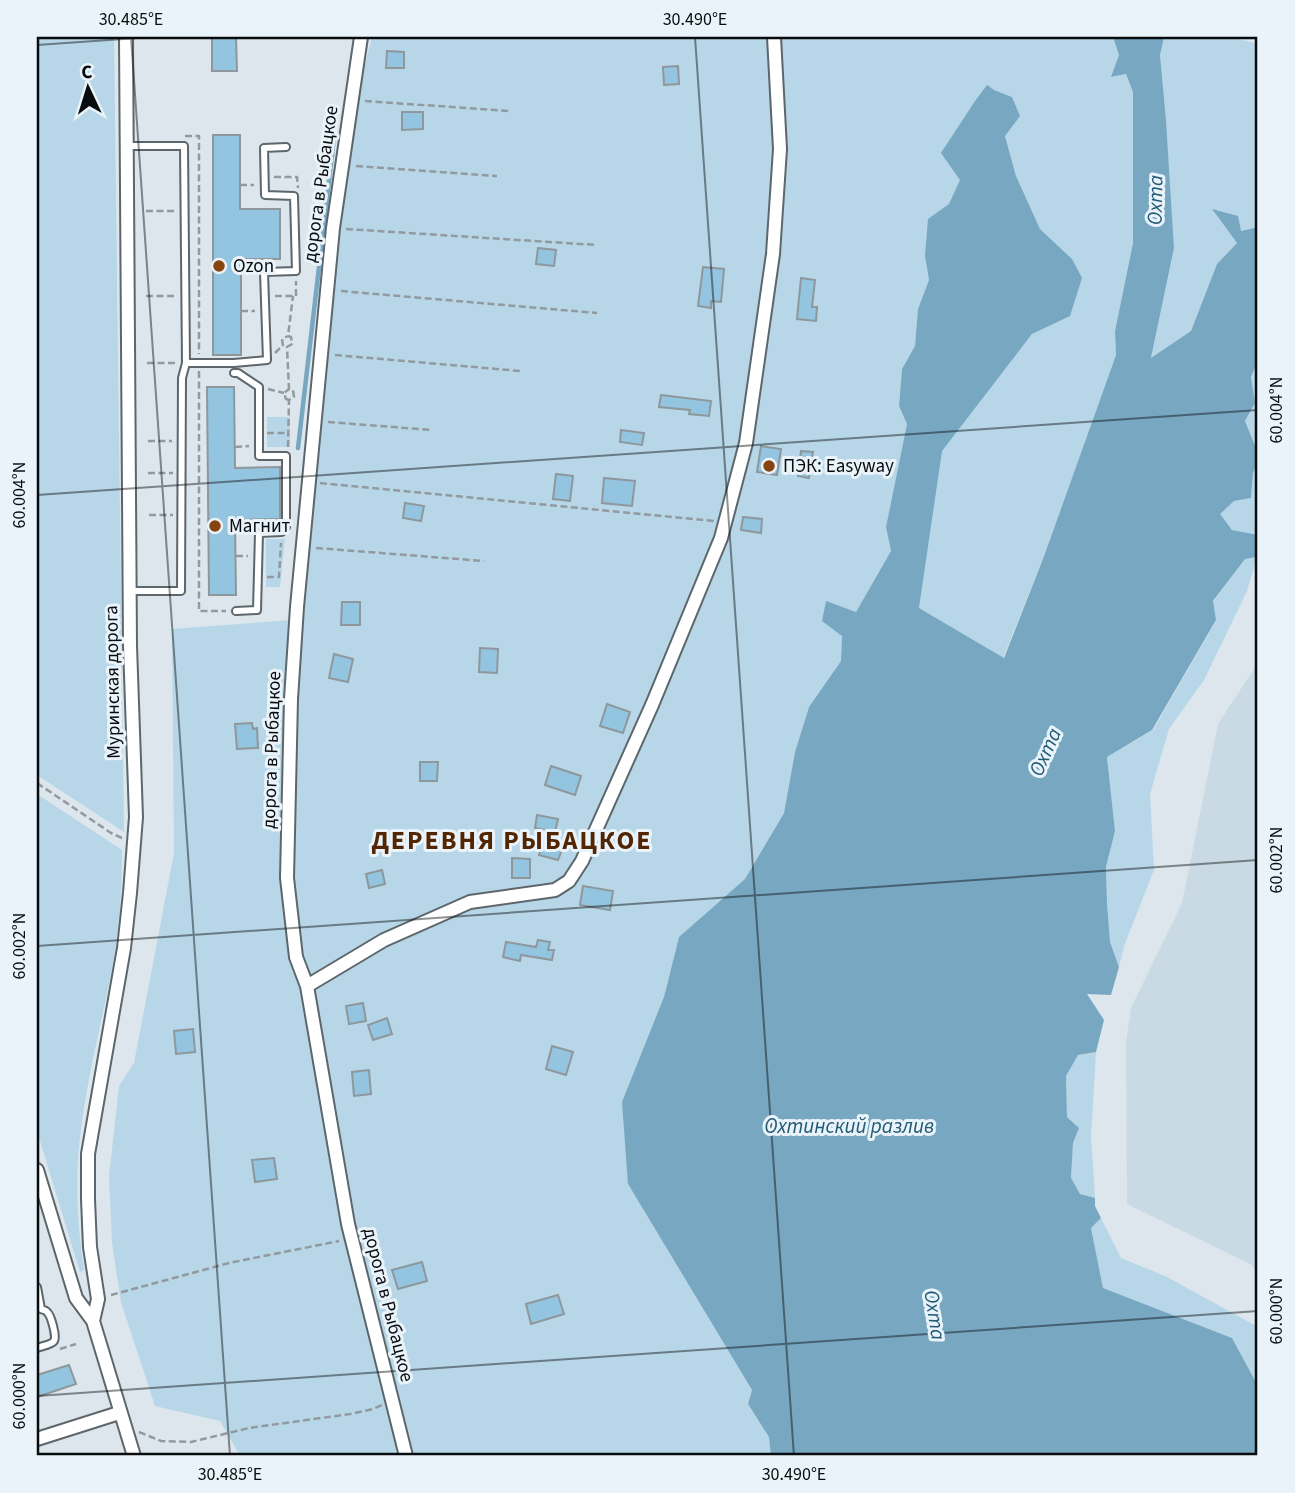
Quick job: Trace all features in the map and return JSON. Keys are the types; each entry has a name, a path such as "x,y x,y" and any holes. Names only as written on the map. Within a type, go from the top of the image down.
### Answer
{"street":[{"name":"Муринская дорога","path":"93,1321 98,1299 90,1247 88,1154 124,948 135,838 130,591 126,37"},
{"name":"дорога в Рыбацкое","path":"362,37 332,228 303,547 291,699 287,878 296,957 307,986 352,1238 406,1456"},
{"path":"307,986 384,940 470,902 555,890 569,881 582,860 721,538 746,443 773,254 780,149 774,37"},
{"name":"Муринская дорога","path":"37,1170 76,1298 93,1321 134,1456"},
{"path":"37,1440 119,1413"}],"lane":[{"path":"127,146 184,146 185,211 186,363 182,378 181,591 130,591"},
{"path":"186,363 267,360 264,272 296,271 294,196 265,195 264,148 286,147"},
{"path":"234,373 259,387 259,456 286,456 286,527 282,532 259,533 257,610 236,611"},
{"path":"37,1287 39,1310 46,1310 49,1314 56,1336 52,1343 37,1348"}],"path":[{"path":"351,100 509,111"},
{"path":"342,165 497,176"},
{"path":"240,185 298,177 298,192 294,196"},
{"path":"146,211 199,211"},
{"path":"332,228 597,246"},
{"path":"288,336 293,296 296,296 296,271"},
{"path":"241,272 264,272"},
{"path":"327,290 597,313"},
{"path":"146,296 185,296"},
{"path":"265,296 293,296"},
{"path":"241,311 265,310"},
{"path":"267,360 292,344 291,337 288,336"},
{"path":"288,336 282,339 289,389"},
{"path":"321,353 520,371"},
{"path":"147,363 186,363"},
{"path":"259,387 284,393"},
{"path":"284,393 289,389"},
{"path":"289,389 295,393 289,400"},
{"path":"284,393 284,397 289,400"},
{"path":"286,456 289,400"},
{"path":"315,420 432,430"},
{"path":"259,433 288,433"},
{"path":"235,447 259,446"},
{"path":"309,481 724,522"},
{"path":"258,577 279,577 282,532"},
{"path":"303,547 484,561"},
{"path":"236,556 258,556"},
{"path":"37,783 111,833 125,839"},
{"path":"98,1299 229,1263 352,1238"},
{"path":"119,1413 140,1433 162,1441 191,1442 249,1428 350,1414 392,1401"}],"shaded area":[{"path":"37,37 114,37 124,832 37,775"},
{"path":"372,37 1113,37 1119,55 1112,77 1126,74 1133,92 1133,243 1115,331 1116,355 1043,559 1003,658 919,608 941,451 1032,334 1070,315 1072,259 1040,229 1016,176 1005,136 1012,97 994,90 961,180 925,256 929,280 918,309 915,346 902,369 899,406 907,424 886,527 891,551 856,612 825,602 842,636 841,661 809,707 795,752 784,813 745,879 679,937 664,997 628,1184 752,1390 748,1404 769,1437 771,1456 240,1456 220,1421 155,1406 121,1302 112,1243 109,1177 119,1086 134,1063 174,853 172,629 304,619 314,478 340,219 358,93"},
{"path":"1164,37 1231,37 1258,44 1258,227 1240,231 1213,211 1237,243 1217,264 1191,331 1151,359 1174,248 1160,55"},
{"path":"1258,360 1258,453 1245,421 1255,403 1251,377"},
{"path":"267,417 290,417 290,447 267,447"},
{"path":"1258,461 1258,535 1232,530 1219,514 1234,501 1251,498 1253,473"},
{"path":"266,539 285,539 280,587 266,587"},
{"path":"1257,557 1247,591 1204,680 1169,729 1150,794 1154,870 1124,946 1119,967 1110,942 1107,903 1106,867 1115,831 1107,757 1153,730 1216,621 1213,602 1245,559"},
{"path":"1258,663 1258,1274 1250,1264 1127,1204 1126,1043 1131,1008 1182,903 1218,724"},
{"path":"37,794 122,850 116,944 85,1099 79,1147 78,1208 84,1270 80,1272 37,1131"},
{"path":"1096,1052 1091,1136 1095,1198 1080,1194 1071,1179 1073,1143 1079,1128 1067,1117 1066,1076 1078,1055"},
{"path":"1101,1218 1121,1258 1165,1276 1258,1327 1258,1386 1232,1338 1103,1288 1091,1228"}],"water":[{"name":"Охтинский разлив","path":"1113,37 1164,37 1160,55 1174,248 1151,358 1191,331 1217,264 1237,243 1212,209 1238,216 1241,231 1258,227 1258,360 1251,377 1255,403 1245,421 1258,453 1258,461 1253,473 1251,498 1234,501 1220,514 1232,530 1258,535 1257,557 1245,559 1213,601 1216,620 1152,730 1107,757 1115,831 1106,867 1107,903 1110,942 1119,967 1111,995 1087,994 1104,1020 1096,1052 1078,1055 1066,1076 1067,1117 1079,1128 1073,1143 1071,1178 1080,1194 1095,1198 1095,1206 1101,1218 1091,1228 1103,1288 1232,1338 1258,1386 1258,1456 771,1456 769,1437 748,1404 752,1390 628,1184 622,1102 664,997 679,937 745,879 784,813 795,752 809,707 841,661 842,636 822,621 826,601 856,612 891,551 886,527 907,424 899,406 902,369 915,346 918,309 929,280 925,256 928,219 949,204 960,180 941,153 987,85 1012,97 1020,116 1005,136 1016,176 1040,229 1072,259 1082,278 1070,316 1032,334 942,451 919,608 1004,658 1043,559 1116,355 1115,331 1133,243 1133,92 1126,74 1111,77 1119,55"}],"building":[{"path":"212,37 236,37 237,71 212,71"},
{"path":"387,51 404,52 404,68 386,68"},
{"path":"678,66 679,84 664,85 663,67"},
{"path":"402,112 423,112 423,129 402,130"},
{"path":"213,135 240,135 240,209 280,209 280,259 241,259 241,355 213,355"},
{"path":"538,248 556,250 554,266 536,264"},
{"path":"703,267 724,269 721,302 711,301 711,308 698,306"},
{"path":"801,278 815,280 812,307 817,307 816,321 797,319"},
{"path":"207,387 234,387 235,468 280,467 280,519 235,520 236,595 209,595"},
{"path":"661,395 711,401 709,416 689,414 690,410 659,407"},
{"path":"621,430 644,433 642,445 620,442"},
{"path":"761,446 781,449 777,475 757,472"},
{"path":"801,451 813,452 809,478 798,476"},
{"path":"556,474 573,476 570,501 553,499"},
{"path":"604,478 635,481 632,506 602,503"},
{"path":"405,503 424,506 421,521 403,518"},
{"path":"743,517 762,519 761,533 741,530"},
{"path":"342,602 360,602 360,625 341,625"},
{"path":"480,648 498,649 497,673 479,672"},
{"path":"334,654 353,659 348,682 329,678"},
{"path":"607,704 630,712 623,733 600,726"},
{"path":"252,723 253,729 257,728 258,748 237,749 235,724"},
{"path":"420,762 438,762 437,781 420,781"},
{"path":"551,766 581,776 575,795 545,785"},
{"path":"537,815 558,819 555,832 535,828"},
{"path":"544,841 563,847 558,860 539,855"},
{"path":"512,858 530,859 530,878 512,878"},
{"path":"382,870 385,884 369,888 366,874"},
{"path":"583,886 613,891 610,910 580,905"},
{"path":"538,940 550,942 548,950 554,950 552,960 521,955 520,961 503,957 506,942 536,947"},
{"path":"363,1003 366,1021 349,1024 346,1006"},
{"path":"387,1018 392,1034 373,1040 368,1025"},
{"path":"193,1029 195,1052 176,1054 174,1031"},
{"path":"552,1046 573,1052 566,1075 546,1069"},
{"path":"369,1070 371,1094 354,1096 352,1072"},
{"path":"274,1158 277,1179 255,1182 252,1160"},
{"path":"422,1262 427,1281 398,1289 392,1270"},
{"path":"558,1295 564,1314 531,1324 526,1304"},
{"path":"69,1365 76,1384 37,1397 37,1375"}],"waterway":[{"path":"298,448 334,138"}],"place":[{"name":"Ozon","path":"219,266"},
{"name":"ПЭК: Easyway","path":"769,466"},
{"name":"Магнит","path":"215,526"}],"district":[{"name":"ДЕРЕВНЯ РЫБАЦКОЕ","path":"512,840"}],"water label":[{"name":"Охта","path":"1155,200"},
{"name":"Охта","path":"1045,752"},
{"name":"Охта","path":"935,1315"}]}
